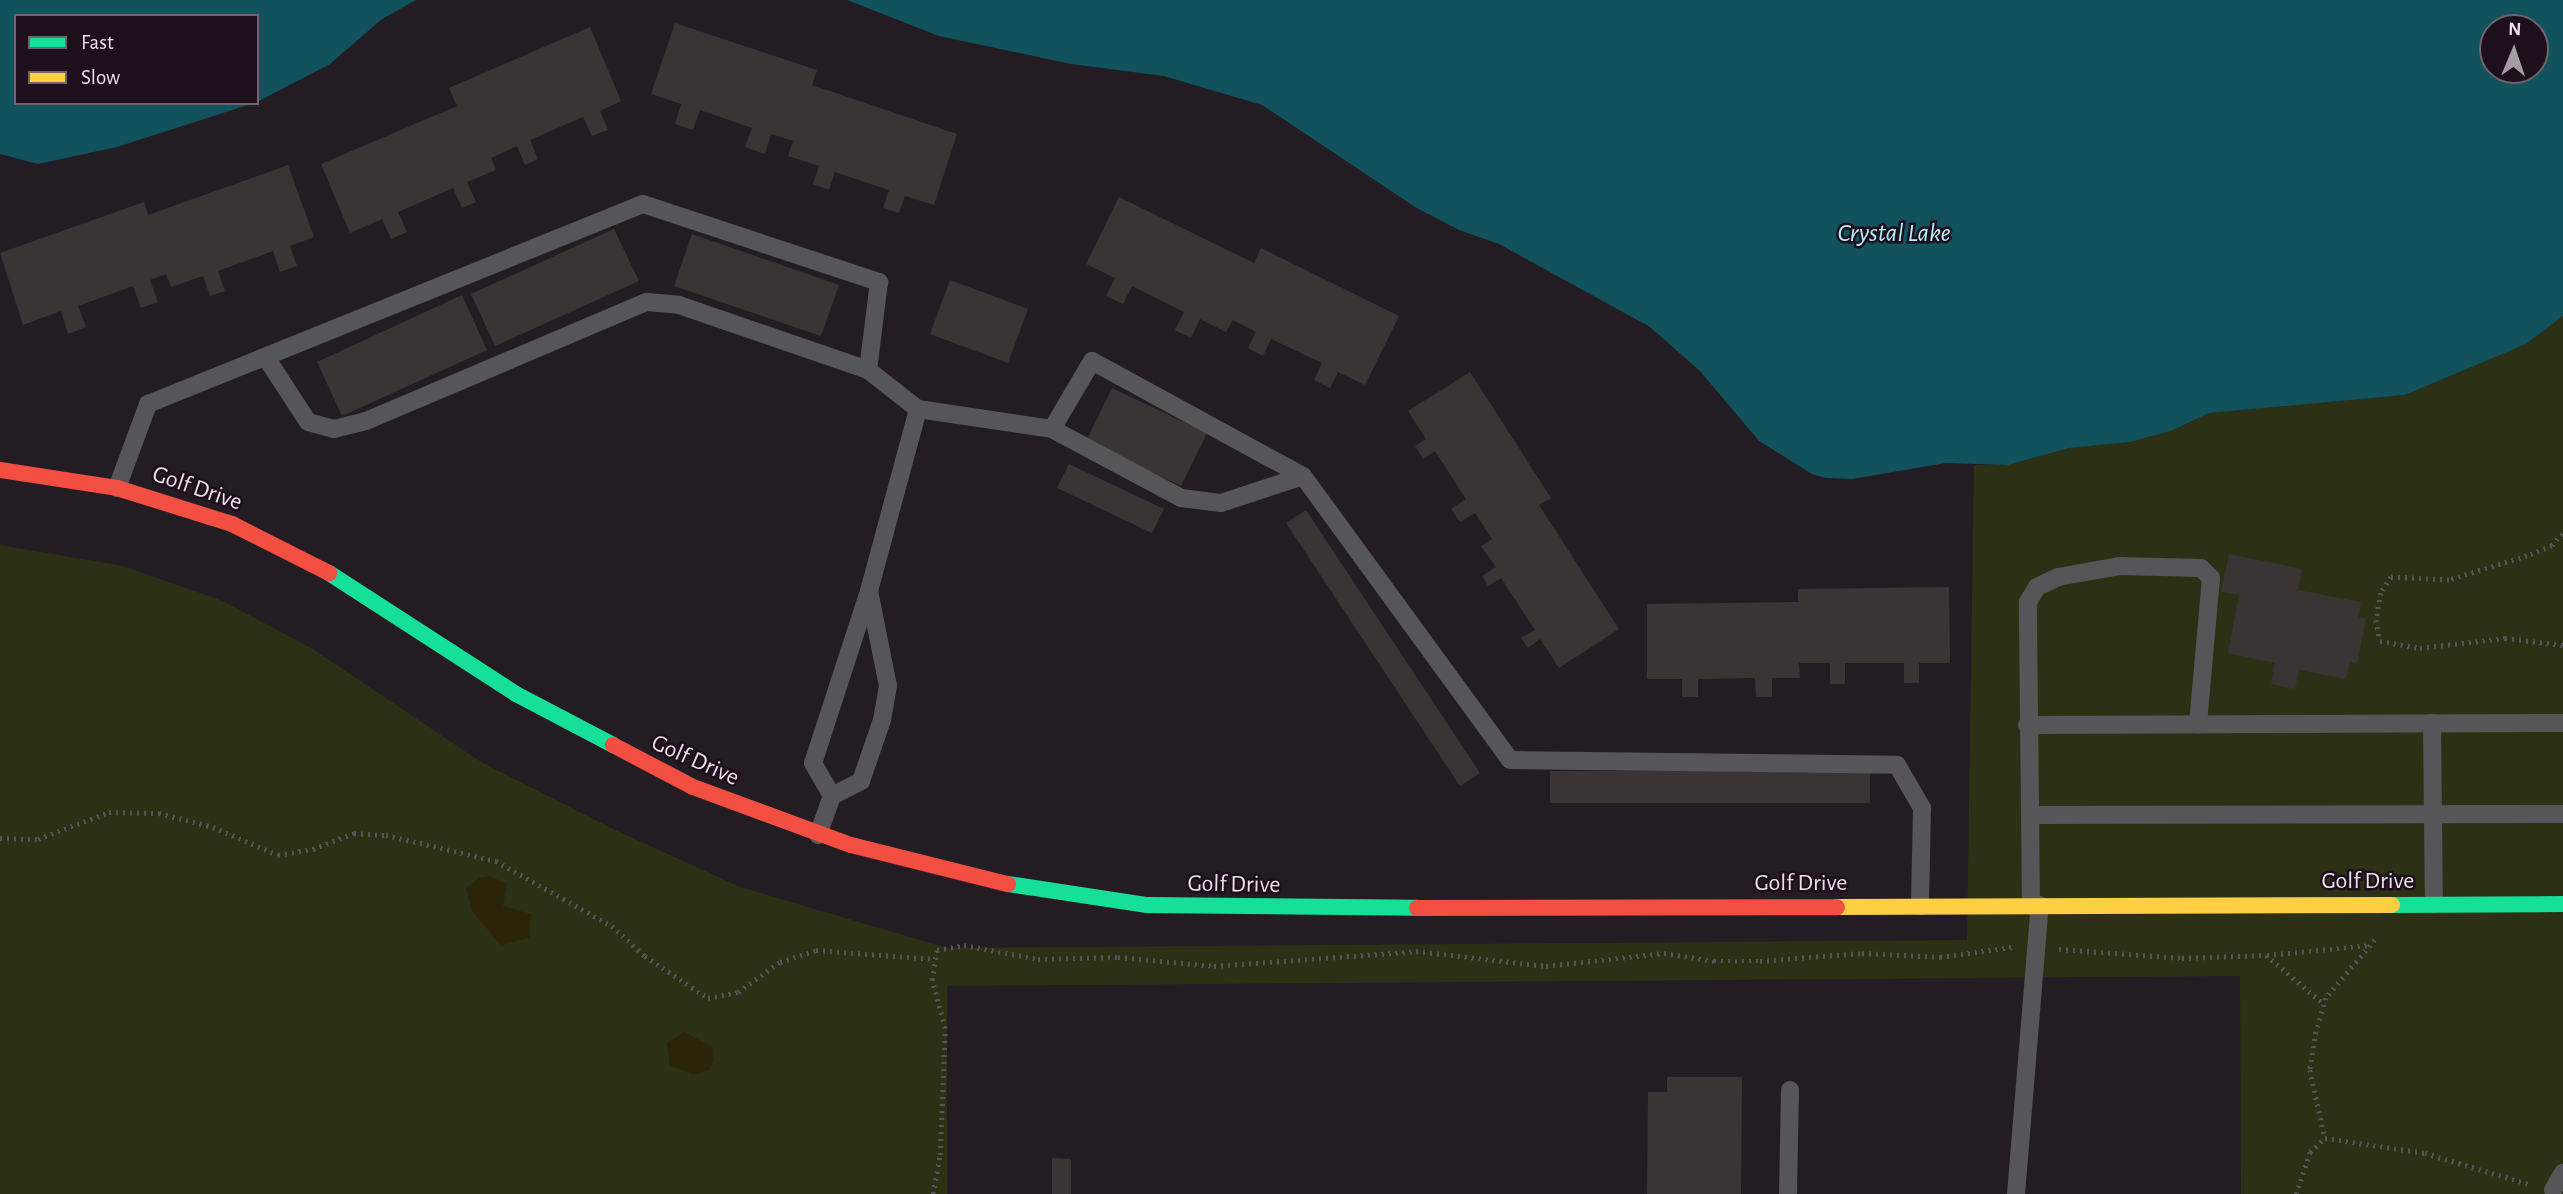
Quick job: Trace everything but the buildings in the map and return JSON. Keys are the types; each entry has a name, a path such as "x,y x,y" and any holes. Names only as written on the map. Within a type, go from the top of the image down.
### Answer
{"street":[{"name":"Golf Drive","path":"0,470 117,488 209,515 275,543 368,597 516,694 599,740 693,787 818,835 1009,887 1174,907 2563,904"}],"lane":[{"path":"117,488 149,404 267,359 643,204 879,282 868,370"},
{"path":"267,359 308,422 334,429 366,421 647,302 679,305 868,370 918,409 1052,429 1181,498 1221,503 1303,476"},
{"path":"1052,429 1092,361 1303,476 1510,760 1897,765 1922,808 1920,906"},
{"path":"832,796 813,763 869,591 918,409"},
{"path":"2016,1194 2036,906 2026,725 2028,602 2036,587 2058,577 2130,565 2190,565 2211,578 2198,724"},
{"path":"818,835 832,796 861,781 884,709 887,686 869,591"},
{"path":"2432,723 2434,904"},
{"path":"2026,725 2563,723"},
{"path":"2032,815 2563,814"},
{"path":"1788,1194 1790,1090"},
{"path":"2553,1190 2563,1173"}],"path":[{"path":"2563,534 2552,546 2449,580 2391,577 2381,593 2376,620 2380,642 2420,648 2505,638 2563,645"},
{"path":"0,838 38,839 109,812 172,816 213,827 278,855 313,849 354,833 386,835 496,861 612,926 708,998 738,992 780,962 816,950 932,959"},
{"path":"2325,1138 2310,1070 2324,1004 2404,904"},
{"path":"933,1194 940,1155 945,1027 932,980 932,959 937,950 964,945 1038,959 1118,957 1214,966 1416,951 1546,966 1664,953 1714,961 1760,961 1862,953 1940,957 2015,947"},
{"path":"2056,949 2182,958 2266,955 2329,945 2371,945"},
{"path":"2266,955 2324,1004"},
{"path":"2325,1138 2425,1153 2553,1190"},
{"path":"2296,1194 2310,1152 2325,1138"}],"green space":[{"path":"2563,316 2563,1194 2241,1194 2240,976 947,986 947,1194 0,1194 0,545 123,566 223,601 311,648 481,762 613,829 740,887 947,948 1967,940 1974,465 2008,465 2069,448 2130,442 2171,431 2209,413 2405,395 2526,344"}],"sand":[{"path":"490,876 507,884 503,906 531,914 529,938 501,945 472,911 466,888 479,878"},
{"path":"684,1032 713,1047 714,1061 709,1070 693,1075 670,1065 667,1043"}],"water":[{"path":"0,0 416,0 382,19 330,64 259,101 259,14 14,14 14,105 248,105 117,147 38,164 0,154"},
{"name":"Crystal Lake","path":"847,0 2563,0 2563,316 2526,344 2405,395 2209,413 2171,431 2130,442 2069,448 2008,465 1946,463 1852,479 1826,478 1812,474 1759,441 1700,371 1650,327 1499,244 1459,230 1415,207 1262,105 1164,76 1071,64 939,36"}],"traffic: fast":[{"path":"329,573 516,694 613,745"},
{"path":"1008,884 1147,905 1417,908"},
{"path":"2392,905 2563,904"}],"traffic: slow":[{"path":"1837,907 2392,905"}],"traffic: jam":[{"path":"0,470 117,488 232,524 329,573"},
{"path":"613,745 693,787 851,845 1008,884"},
{"path":"1417,908 1837,907"}]}
